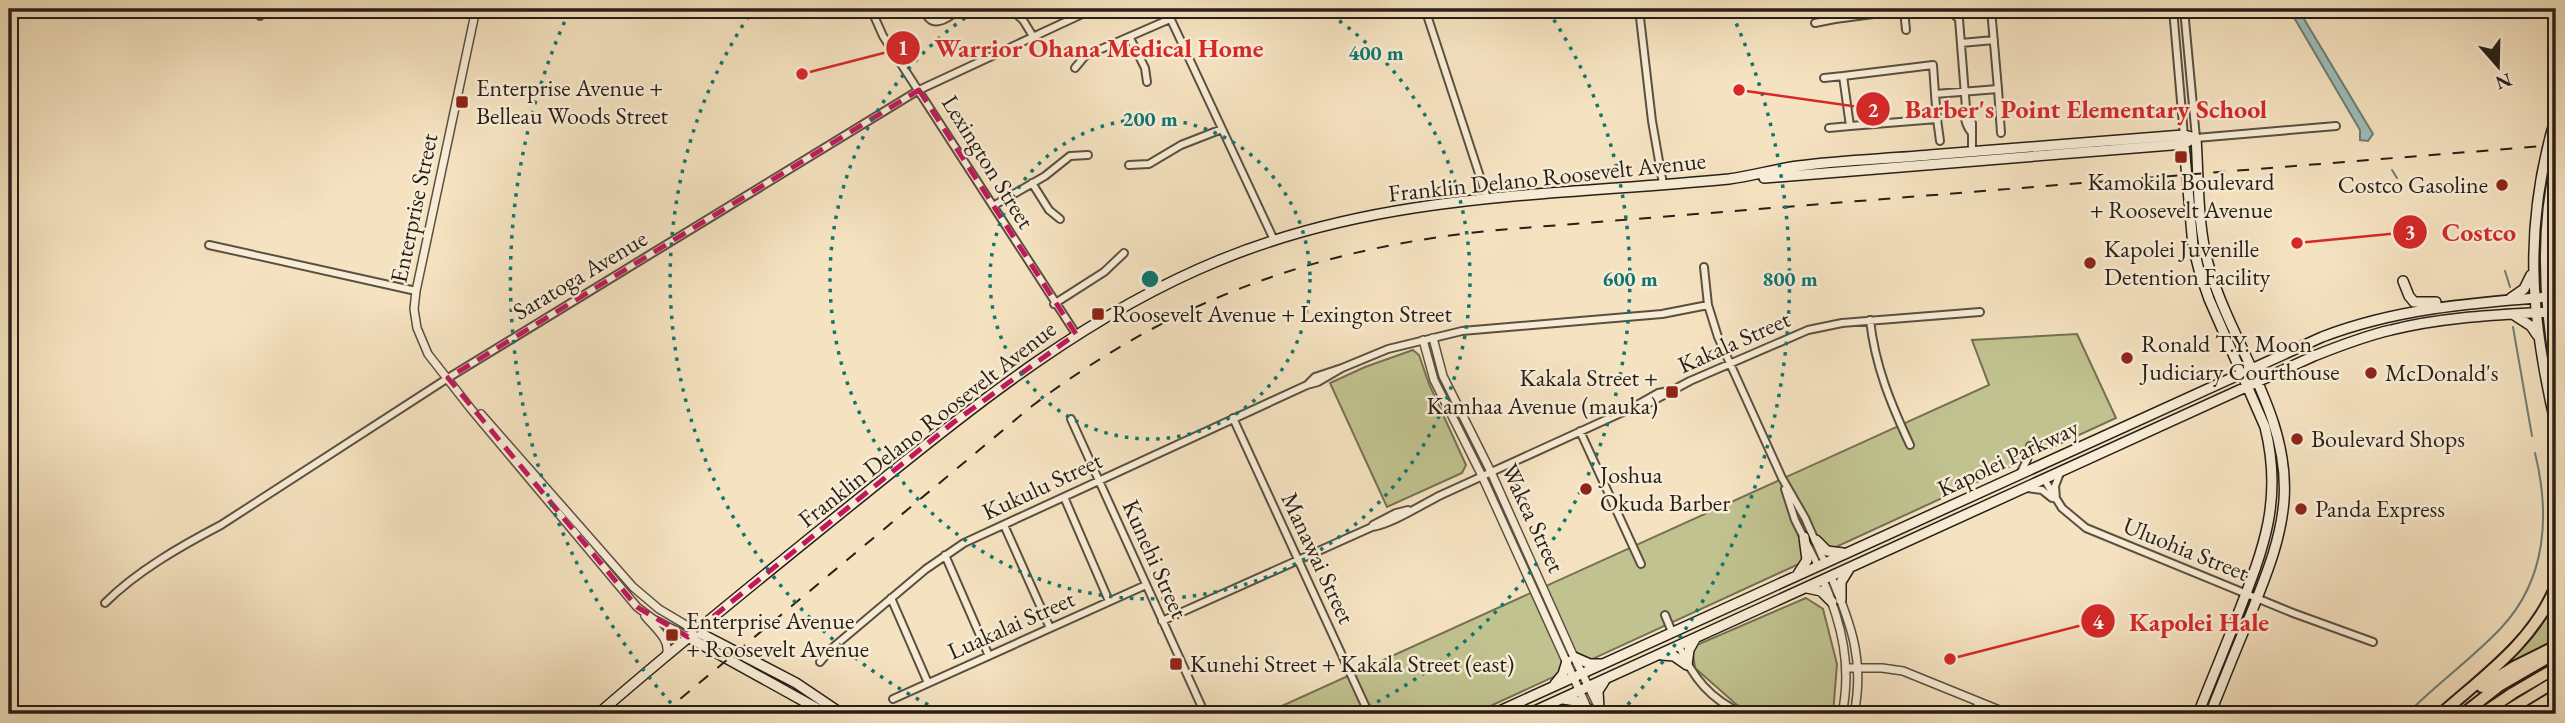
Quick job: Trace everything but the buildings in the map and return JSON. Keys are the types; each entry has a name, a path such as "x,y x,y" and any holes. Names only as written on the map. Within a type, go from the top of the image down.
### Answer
{"highway":[{"path":"2442,714 2521,643 2540,618 2556,586"},
{"path":"2442,714 2514,667 2556,646"},
{"path":"2463,714 2508,680 2556,653"},
{"path":"2482,714 2556,668"},
{"path":"2502,714 2556,681"}],"main road":[{"path":"2556,116 2541,174 2533,267 2538,337 2556,426"},
{"name":"Franklin Delano Roosevelt Avenue","path":"598,714 666,655 954,422 1076,334 1172,281 1274,240 1330,223 1388,210 1487,198 2196,138"},
{"path":"2196,138 2205,248 2214,281 2247,370 2280,444 2284,498 2275,551 2210,714"},
{"name":"Franklin Delano Roosevelt Avenue","path":"1734,178 1796,166 2184,139"},
{"path":"2184,139 2193,246 2204,286 2247,370"},
{"path":"2556,162 2550,195 2546,275 2552,297 2551,341 2556,373"},
{"path":"2507,301 2527,286 2533,267"},
{"path":"2204,286 2214,281"},
{"path":"2403,281 2409,296 2419,303 2464,299 2479,303"},
{"name":"Kapolei Parkway","path":"1493,714 2322,337 2365,322 2417,310 2552,297"},
{"name":"Kapolei Parkway","path":"1528,714 2314,356 2378,333 2421,324 2552,312"},
{"path":"2512,314 2530,326 2538,337"},
{"path":"2198,714 2269,528 2273,481 2270,447 2253,384"},
{"path":"2038,465 2045,479"},
{"path":"1796,576 1807,560 1804,537"},
{"path":"1816,540 1827,551 1845,554"},
{"path":"1821,564 1827,578"},
{"path":"1805,588 1821,591 1837,601 1841,582 1852,566"},
{"path":"708,621 707,629 714,640"},
{"path":"1672,632 1678,646"},
{"path":"692,634 714,640 796,683 842,714"},
{"path":"692,634 827,714"},
{"path":"1658,655 1674,656 1687,665 1689,650 1696,637"},
{"path":"1554,686 1570,658 1590,664 1603,664"},
{"path":"1562,699 1576,701 1595,711 1598,691 1606,679"}],"street":[{"name":"Enterprise Street","path":"476,9 415,291 415,319 420,337 428,354 634,602 653,619 692,634"},
{"name":"Lexington Street","path":"871,9 883,36 1076,334"},
{"path":"923,9 927,17 937,22 946,20 960,9"},
{"path":"1011,9 1023,20 1034,38"},
{"name":"Saratoga Avenue","path":"105,603 131,580 448,378 919,90 1093,9"},
{"path":"1166,9 1274,240"},
{"path":"1425,9 1487,198"},
{"path":"1639,9 1652,121 1663,184"},
{"path":"1833,9 1835,19"},
{"path":"1949,9 1959,19 1965,124 1970,132 1972,152"},
{"path":"1991,9 2001,133"},
{"path":"2173,9 2184,139"},
{"path":"2184,9 2196,138"},
{"path":"1815,23 1904,10 1906,30"},
{"path":"1075,68 1085,55 1170,19"},
{"path":"1130,38 1145,68 1147,82"},
{"path":"1961,43 1994,40"},
{"path":"1824,78 1933,65 1940,141"},
{"path":"1843,75 1850,126"},
{"path":"1935,94 1998,89"},
{"path":"1829,128 1937,119"},
{"name":"Franklin Delano Roosevelt Avenue","path":"2196,138 2336,126"},
{"path":"1129,165 1149,164 1181,145 1222,129"},
{"path":"993,206 1032,184 1070,156 1088,155"},
{"path":"1032,184 1049,210 1060,219"},
{"path":"209,245 415,291"},
{"path":"1054,303 1104,272 1124,253"},
{"path":"1704,267 1708,305 1718,337 1783,480 1816,540 1821,564"},
{"path":"2546,275 2556,287"},
{"name":"Kukulu Street","path":"820,662 831,649 945,555 1099,480 1388,349 1462,331 1662,314 1708,305"},
{"name":"Kakala Street","path":"1162,621 1372,527 1381,519 1409,510 1634,407 1643,400 1670,391 1808,330 1870,320 1980,312"},
{"path":"1870,320 1874,354 1881,380 1909,445"},
{"path":"2551,341 2556,324"},
{"name":"Wakea Street","path":"1433,338 1443,376 1544,587 1570,658 1595,711"},
{"name":"Wakea Street","path":"1423,340 1434,380 1482,476 1534,592 1570,658"},
{"name":"Enterprise Street","path":"466,401 532,470 633,587 692,634"},
{"name":"Manawai Street","path":"1233,418 1369,714"},
{"name":"Kunehi Street","path":"1071,419 1205,714"},
{"path":"1580,431 1641,564"},
{"path":"2019,474 2027,460 2030,446 2038,465"},
{"path":"2056,501 2055,486 2062,471"},
{"name":"Uluohia Street","path":"2045,479 2056,501 2086,528 2246,594 2373,642"},
{"path":"1783,480 1791,510 1821,564"},
{"path":"2024,488 2042,490 2056,501"},
{"path":"1064,497 1109,601"},
{"path":"1004,525 1050,628"},
{"path":"945,555 989,656"},
{"path":"1827,578 1852,627 1858,668 1854,714"},
{"name":"Luakalai Street","path":"893,699 1146,585"},
{"path":"891,598 928,683"},
{"path":"1837,601 1847,668 1842,714"},
{"path":"634,602 665,640 668,648 666,655"},
{"path":"1665,615 1672,632"},
{"path":"1678,646 1687,665 1709,693 1743,714"},
{"path":"1847,668 1903,671 2010,714"},
{"path":"1974,714 1979,702"}],"highlighted area":[{"path":"919,90 1076,334 954,422 688,637 637,607 448,378"}],"green space":[{"path":"2077,334 2116,418 1473,714 1264,714 1989,385 1972,340"},
{"path":"1413,350 1419,355 1429,384 1466,465 1462,473 1387,507 1330,383"},
{"path":"2556,589 2556,640 2496,671"},
{"path":"1806,598 1823,609 1837,664 1833,714 1749,714 1750,711 1737,705 1695,668 1692,647"}],"water":[{"path":"2289,9 2298,9 2373,134 2368,141 2360,140 2360,130"}],"waterway":[{"path":"2392,170 2397,178"},
{"path":"2505,271 2510,287"},
{"path":"2513,327 2532,436"},
{"path":"2407,714 2501,628 2528,589 2541,545 2543,522 2540,476 2535,453"}],"railway":[{"path":"662,714 1032,406 1086,368 1140,335 1196,307 1252,284 1310,265 1371,249 1498,230 2556,145"}],"place":[{"name":"Warrior Ohana Medical Home","path":"802,74"},
{"name":"Barber's Point Elementary School","path":"1739,90"},
{"name":"Enterprise Avenue + Belleau Woods Street","path":"462,102"},
{"name":"Kamokila Boulevard + Roosevelt Avenue","path":"2181,157"},
{"name":"Costco Gasoline","path":"2502,185"},
{"name":"Costco","path":"2297,243"},
{"name":"Kapolei Juvenille Detention Facility","path":"2090,263"},
{"name":"Roosevelt Avenue + Lexington Street","path":"1098,314"},
{"name":"Ronald T.Y. Moon Judiciary Courthouse","path":"2127,358"},
{"name":"McDonald's","path":"2371,373"},
{"name":"Kakala Street + Kamhaa Avenue (mauka)","path":"1672,392"},
{"name":"Boulevard Shops","path":"2297,439"},
{"name":"Joshua Okuda Barber","path":"1586,489"},
{"name":"Panda Express","path":"2301,509"},
{"name":"Enterprise Avenue + Roosevelt Avenue","path":"672,635"},
{"name":"Kapolei Hale","path":"1950,659"},
{"name":"Kunehi Street + Kakala Street (east)","path":"1176,664"}]}
